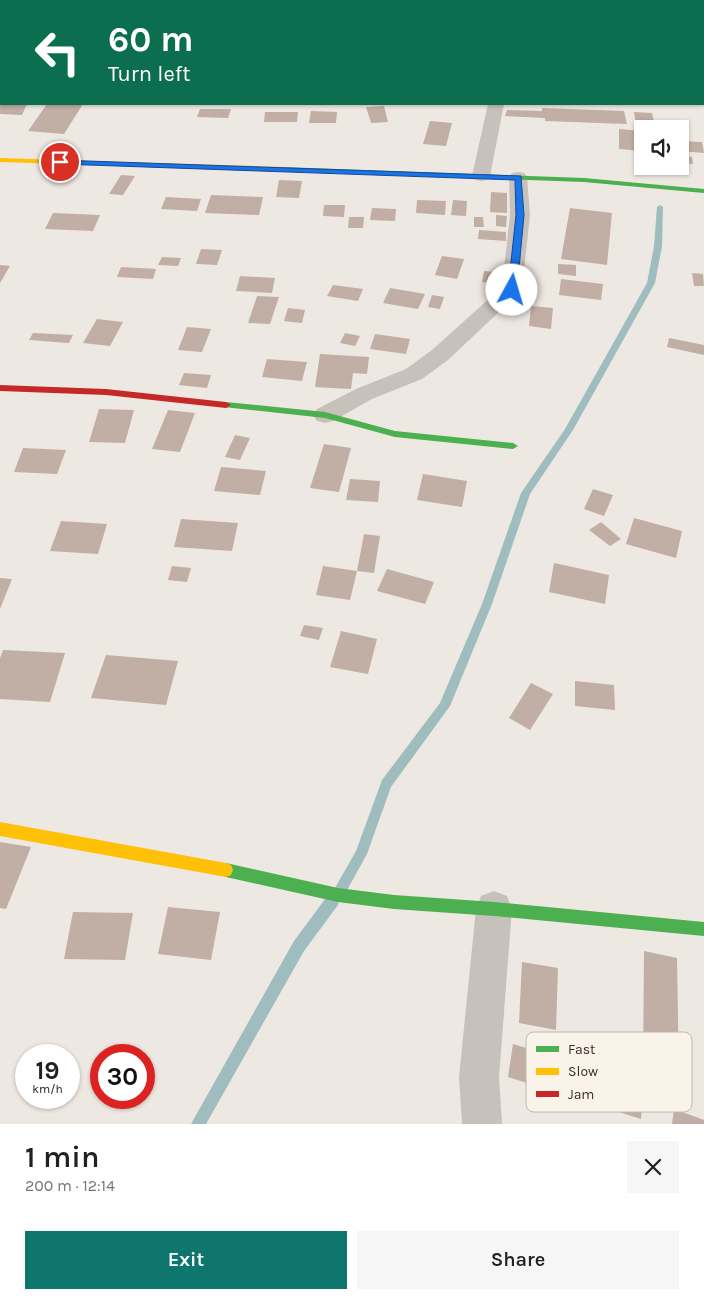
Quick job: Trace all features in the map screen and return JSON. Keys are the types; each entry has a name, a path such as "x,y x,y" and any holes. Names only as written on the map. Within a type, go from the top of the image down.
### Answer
{"street":[{"path":"481,176 496,105"},
{"path":"0,160 518,177 584,180 704,191"},
{"path":"325,415 364,394 414,374 440,356 470,325 512,290 520,215 518,177"},
{"path":"0,388 106,392 325,415 395,434 513,446"},
{"path":"0,830 234,871 338,895 394,902 494,909 704,929"},
{"path":"482,1124 479,1076 494,909"}],"building":[{"path":"0,105 27,105 22,115 0,114"},
{"path":"46,105 82,105 64,134 28,131"},
{"path":"384,106 388,122 371,123 366,107"},
{"path":"542,108 624,111 627,124 545,121 545,118 505,116 507,110 542,111"},
{"path":"200,109 231,109 228,118 197,117"},
{"path":"311,111 337,112 336,123 309,123"},
{"path":"265,112 298,112 297,122 264,122"},
{"path":"634,112 652,113 654,120 635,120"},
{"path":"430,121 452,123 446,146 423,144"},
{"path":"619,129 634,130 634,150 619,149"},
{"path":"689,141 702,142 704,153 689,152"},
{"path":"689,157 692,157 693,164 689,164"},
{"path":"121,175 135,176 123,195 109,194"},
{"path":"279,180 302,181 299,198 276,197"},
{"path":"491,192 507,193 507,213 490,212"},
{"path":"211,195 263,197 259,215 205,213"},
{"path":"166,197 201,199 197,211 161,209"},
{"path":"417,200 446,201 445,215 416,213"},
{"path":"453,200 467,201 466,216 451,215"},
{"path":"324,205 345,205 344,217 323,216"},
{"path":"372,208 396,209 395,221 370,220"},
{"path":"570,208 612,213 607,265 561,259"},
{"path":"53,213 100,215 93,231 45,229"},
{"path":"496,215 507,216 506,227 496,226"},
{"path":"349,217 364,217 363,228 348,228"},
{"path":"474,217 483,217 484,227 474,227"},
{"path":"479,230 506,232 506,241 478,239"},
{"path":"201,249 222,250 217,265 196,264"},
{"path":"442,256 464,259 457,279 435,275"},
{"path":"162,257 181,258 178,266 158,265"},
{"path":"558,264 576,265 576,276 558,274"},
{"path":"0,265 10,266 0,283"},
{"path":"121,267 156,269 153,279 117,277"},
{"path":"484,271 495,272 493,283 482,282"},
{"path":"692,273 703,274 704,286 694,286"},
{"path":"240,276 275,278 272,293 236,291"},
{"path":"561,279 603,284 601,300 559,295"},
{"path":"333,285 363,289 358,301 327,296"},
{"path":"390,288 425,294 418,309 383,303"},
{"path":"432,295 444,297 440,309 428,307"},
{"path":"257,296 279,297 270,324 248,323"},
{"path":"531,306 553,308 551,329 529,326"},
{"path":"288,308 305,310 302,323 284,321"},
{"path":"97,319 123,322 110,346 83,343"},
{"path":"187,327 211,329 202,352 178,350"},
{"path":"33,333 73,335 69,343 29,340"},
{"path":"345,333 360,336 355,346 340,343"},
{"path":"375,334 410,339 406,354 370,349"},
{"path":"669,338 704,345 704,355 667,347"},
{"path":"320,354 369,357 367,374 353,373 351,389 315,387"},
{"path":"267,359 307,362 302,381 262,377"},
{"path":"184,373 211,375 207,388 179,385"},
{"path":"99,409 134,410 125,443 89,442"},
{"path":"168,410 195,413 180,452 152,449"},
{"path":"235,435 250,438 240,460 225,457"},
{"path":"324,444 351,448 339,492 310,488"},
{"path":"23,448 66,450 57,474 14,472"},
{"path":"221,467 266,471 260,495 214,491"},
{"path":"423,474 467,481 462,507 417,500"},
{"path":"350,479 380,481 378,502 346,500"},
{"path":"593,489 613,495 604,516 584,509"},
{"path":"634,518 682,531 676,558 626,544"},
{"path":"181,519 238,523 232,551 174,547"},
{"path":"61,521 107,524 98,554 50,551"},
{"path":"601,522 621,539 610,546 589,530"},
{"path":"364,534 380,536 374,573 357,571"},
{"path":"554,563 609,575 605,604 549,592"},
{"path":"172,566 191,568 187,582 168,580"},
{"path":"323,566 357,571 350,600 316,595"},
{"path":"387,569 434,582 425,604 377,591"},
{"path":"0,578 12,579 0,609"},
{"path":"304,625 323,628 319,640 300,636"},
{"path":"341,631 377,639 368,674 330,667"},
{"path":"3,650 65,653 50,702 0,699 0,658"},
{"path":"106,655 178,661 166,705 91,698"},
{"path":"575,681 614,685 615,710 575,706"},
{"path":"531,683 553,694 530,730 509,718"},
{"path":"0,842 31,847 6,909 0,908"},
{"path":"168,907 220,912 211,960 158,954"},
{"path":"73,912 133,913 125,960 64,959"},
{"path":"644,951 677,958 678,1032 643,1032"},
{"path":"522,962 558,968 556,1030 519,1023"},
{"path":"513,1044 526,1048 526,1083 508,1077"},
{"path":"619,1112 642,1112 641,1119"},
{"path":"674,1112 682,1112 704,1120 704,1124 672,1124"}],"waterway":[{"path":"341,888 361,854 386,784 444,706 487,604 526,493 569,430 651,283 658,246 660,207"},
{"path":"198,1124 299,946 333,900"}],"traffic: fast":[{"path":"285,169 584,180 704,191"},
{"path":"226,405 325,415 395,434 513,446"},
{"path":"226,870 338,895 394,902 494,909 704,929"}],"traffic: slow":[{"path":"0,160 285,169"},
{"path":"0,829 226,870"}],"traffic: jam":[{"path":"0,388 106,392 226,405"}],"route":[{"path":"60,162 518,177 520,215 512,290"}]}
